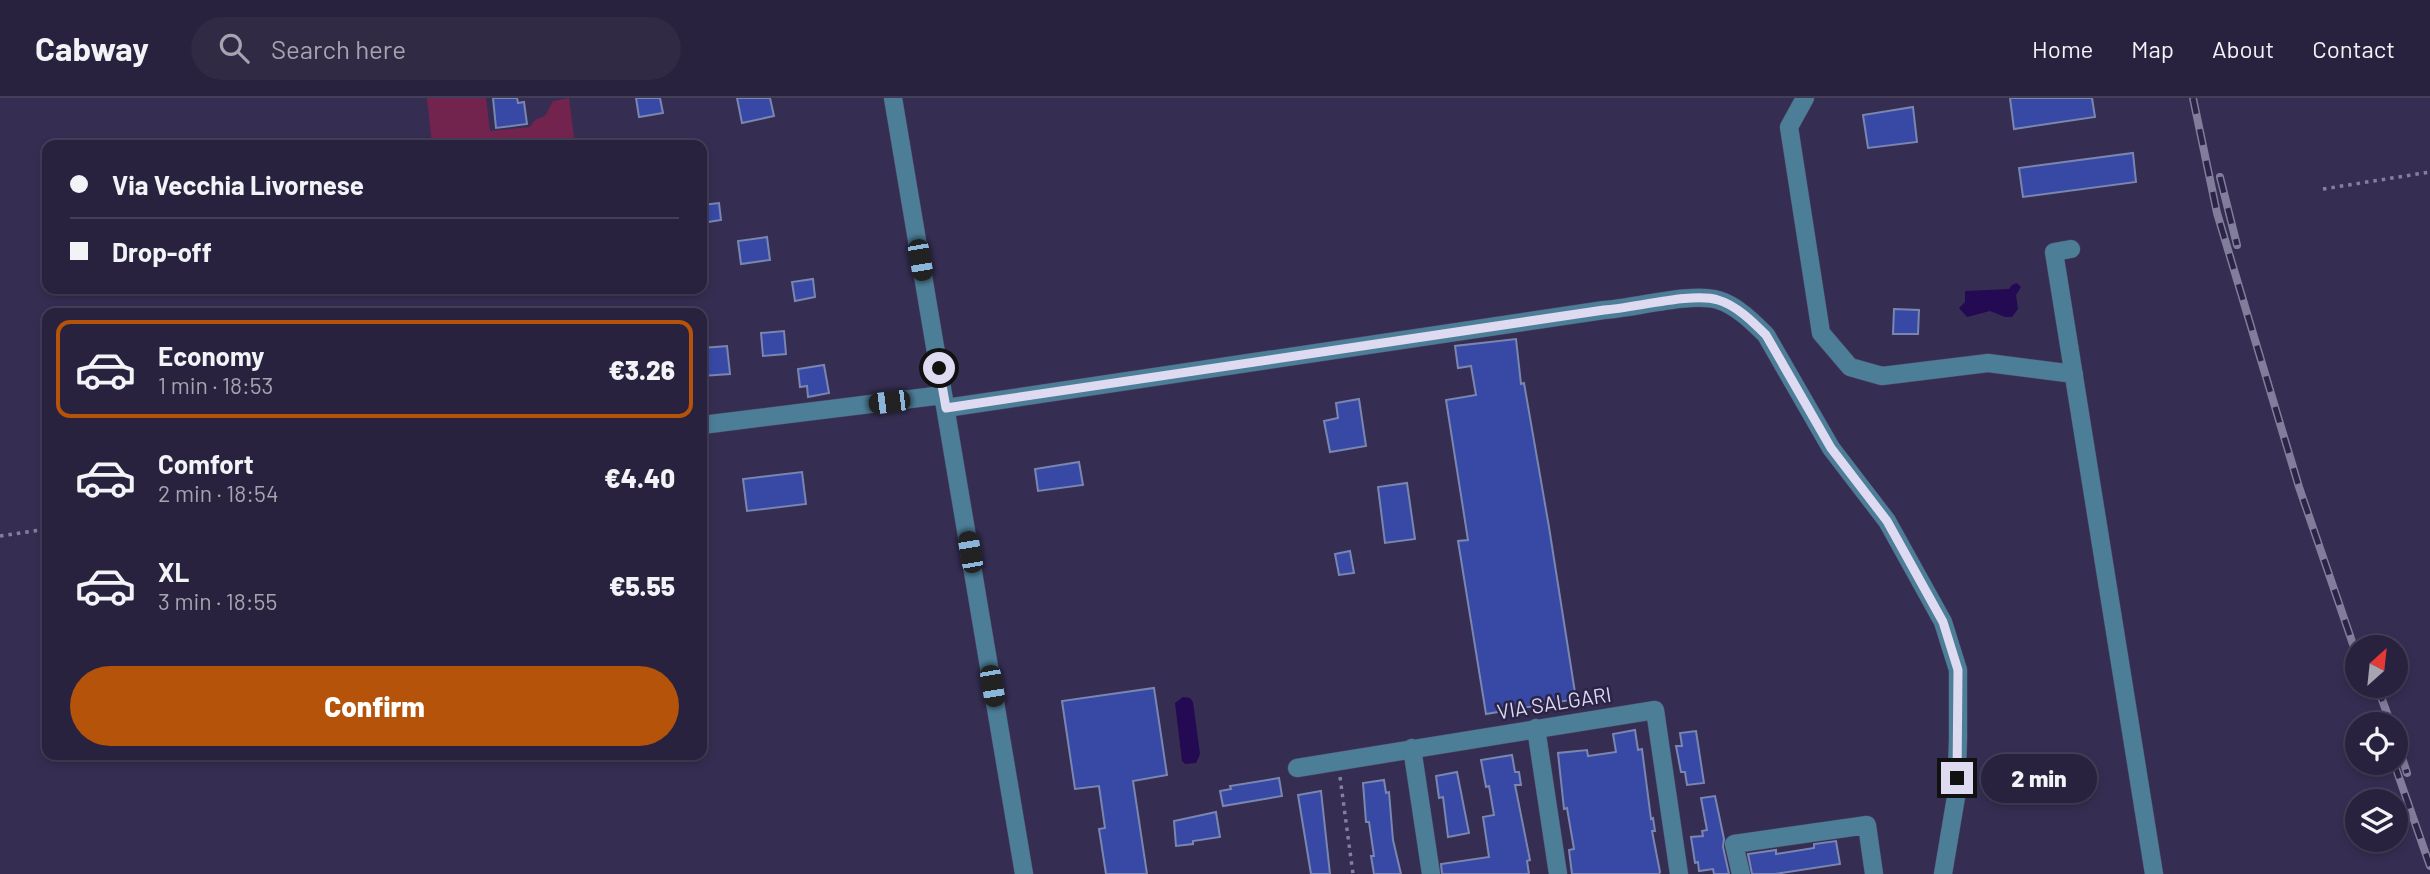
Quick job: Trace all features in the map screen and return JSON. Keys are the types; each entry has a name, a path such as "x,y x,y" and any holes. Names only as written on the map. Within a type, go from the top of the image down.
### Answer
{"street":[{"path":"893,98 1024,874"},
{"path":"1805,98 1789,127 1821,333 1850,367 1882,376 1988,363 2074,374"},
{"path":"2071,249 2054,252 2154,874"},
{"path":"707,425 944,402 1591,312 1630,309 1691,298 1718,300 1752,321 1766,335 1831,448 1887,521 1943,622 1958,670 1956,797 1943,874"},
{"name":"VIA SALGARI","path":"1297,768 1655,710 1679,874"},
{"path":"1536,728 1558,874"},
{"path":"1412,748 1431,874"},
{"path":"1741,874 1734,844 1867,825 1874,874"}],"path":[{"path":"2323,189 2430,172"},
{"path":"0,536 42,530"},
{"path":"1338,761 1353,874"}],"shaded area":[{"path":"427,98 486,98 490,131 530,127 535,120 545,116 553,101 569,98 574,140 431,140"},
{"path":"2017,283 2021,287 2016,295 2018,309 2012,317 1990,311 1967,317 1959,308 1965,302 1965,291 2009,289"},
{"path":"1183,697 1190,698 1193,702 1200,754 1196,763 1185,764 1182,761 1175,703"}],"building":[{"path":"493,98 517,98 518,103 524,102 527,124 496,128"},
{"path":"636,98 660,98 663,113 639,117"},
{"path":"737,98 770,98 774,116 742,123"},
{"path":"2010,98 2092,98 2095,117 2014,129"},
{"path":"1913,107 1917,142 1868,148 1863,115"},
{"path":"2133,153 2136,182 2023,197 2019,168"},
{"path":"719,203 721,220 707,222 707,204"},
{"path":"767,237 770,260 741,264 738,241"},
{"path":"813,279 815,297 795,301 792,282"},
{"path":"1894,309 1919,310 1918,334 1893,334"},
{"path":"784,331 786,354 763,356 761,333"},
{"path":"1516,339 1521,384 1524,383 1576,699 1486,714 1458,541 1468,540 1446,400 1476,395 1471,366 1458,368 1455,346"},
{"path":"727,346 730,374 707,376 707,348"},
{"path":"824,365 829,393 808,397 807,386 800,387 798,369"},
{"path":"1359,399 1366,446 1330,452 1324,421 1338,418 1336,403"},
{"path":"1079,462 1083,485 1038,491 1035,469"},
{"path":"802,472 806,504 747,511 743,479"},
{"path":"1407,483 1415,539 1385,543 1378,487"},
{"path":"1350,551 1354,573 1339,575 1335,554"},
{"path":"1154,688 1167,775 1133,781 1147,874 1106,874 1099,829 1105,828 1099,786 1075,789 1062,701"},
{"path":"1635,730 1638,750 1642,749 1660,872 1572,874 1569,850 1574,849 1567,808 1564,809 1558,753 1587,750 1588,756 1616,752 1613,734"},
{"path":"1696,731 1704,783 1687,785 1685,772 1681,772 1676,746 1682,746 1680,733"},
{"path":"1512,755 1521,785 1515,785 1530,860 1527,861 1529,874 1442,874 1441,864 1489,857 1483,817 1494,815 1481,760"},
{"path":"1457,772 1469,833 1448,837 1443,797 1439,798 1436,776"},
{"path":"1279,778 1282,796 1223,806 1220,791 1231,789 1230,786"},
{"path":"1384,780 1386,793 1389,792 1393,840 1401,874 1374,874 1371,856 1374,856 1369,822 1366,822 1363,783"},
{"path":"1321,791 1330,874 1311,874 1298,795"},
{"path":"1715,796 1729,874 1714,874 1713,869 1699,871 1698,862 1695,863 1691,837 1703,836 1702,831 1707,830 1701,798"},
{"path":"1216,812 1220,837 1176,846 1174,821"},
{"path":"1836,841 1840,864 1775,874 1752,874 1748,854 1776,850 1776,854 1814,848 1814,844"}],"railway":[{"path":"2193,98 2217,213 2299,487 2350,635"},
{"path":"2220,177 2237,245"},
{"path":"2381,698 2387,712"},
{"path":"2398,775 2430,866"}],"route":[{"path":"939,368 946,408 1604,310 1630,309 1691,298 1718,300 1752,321 1766,335 1831,448 1887,521 1943,622 1958,670 1957,778"}]}
